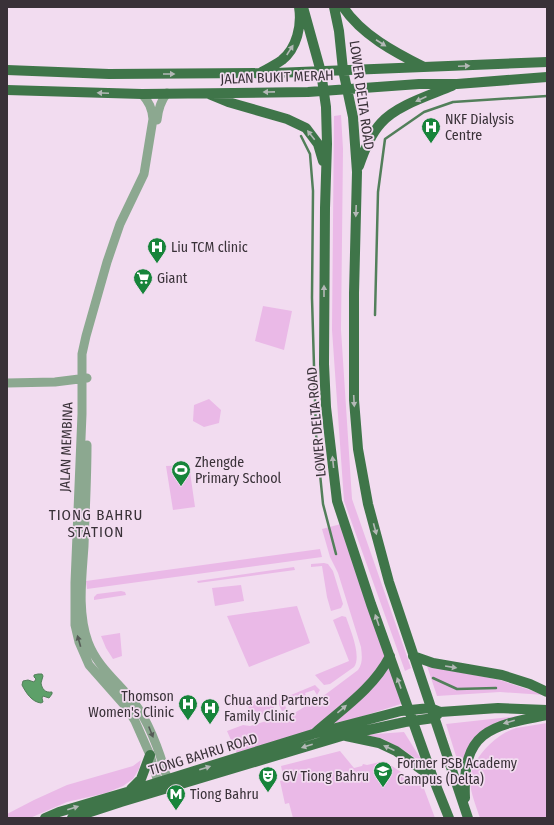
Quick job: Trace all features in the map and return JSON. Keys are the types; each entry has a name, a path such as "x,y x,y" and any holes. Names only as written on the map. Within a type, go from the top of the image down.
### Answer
{"main road":[{"path":"260,73 283,60 289,53 294,44 298,31 299,7"},
{"name":"LOWER DELTA ROAD","path":"303,7 321,72 324,91 327,144 325,170 324,364 326,407 337,501 412,720 449,818"},
{"name":"LOWER DELTA ROAD","path":"334,7 339,31 343,70 354,117 357,172 354,301 354,400 358,449 368,504 387,575 430,708"},
{"path":"343,7 364,31 403,57 425,67"},
{"name":"JALAN BUKIT MERAH","path":"7,70 109,74 260,73 321,72 547,62"},
{"name":"JALAN BUKIT MERAH","path":"7,90 142,94 324,91 419,84 457,84 547,77"},
{"path":"357,172 366,146 382,122 393,113 408,105 457,84"},
{"path":"207,93 228,102 287,120 306,128 318,144 325,170"},
{"path":"313,734 368,688 383,669 390,656"},
{"path":"413,656 433,664 502,675 530,684 547,692"},
{"name":"TIONG BAHRU ROAD","path":"72,818 313,734 409,710 430,708 437,715"},
{"name":"TIONG BAHRU ROAD","path":"45,818 59,812 128,792 164,785 345,735 412,720 437,715 498,708 547,710"},
{"path":"437,715 467,814"},
{"path":"467,814 464,783 466,765 476,742 499,725 547,715"},
{"path":"345,735 379,743 396,751 433,778"},
{"path":"128,792 141,779 150,755"}],"street":[{"name":"JALAN MEMBINA","path":"84,378 82,354 84,342 107,262 120,224 144,174 153,119 152,111 142,94"},
{"name":"JALAN MEMBINA","path":"164,785 135,721 127,708 89,665 82,651 75,625 78,602 82,421 84,378 87,354 99,308 124,226 149,175 159,108 162,99 167,94"},
{"path":"7,383 55,382 84,378"},
{"name":"JALAN MEMBINA","path":"78,602 88,642 95,658 137,707 149,727 164,785"}],"shaded area":[{"path":"341,115 343,149 341,330 352,499 411,668 405,671 344,501 332,330 334,116"},
{"path":"263,306 292,311 284,350 255,341"},
{"path":"209,399 221,410 219,423 204,427 193,421 194,405"},
{"name":"Zhengde Primary School","path":"189,465 195,507 173,510 166,466"},
{"path":"341,524 404,703 238,756 227,731 243,725 250,726 296,712 326,694 358,670 361,665 361,647 338,573 330,557 322,529"},
{"path":"320,549 322,557 87,589 86,581"},
{"path":"311,564 328,564 333,571 343,604 341,608 331,611 322,566 311,567"},
{"path":"294,567 295,570 198,583 197,581"},
{"path":"241,585 244,601 215,606 212,588"},
{"path":"121,591 125,592 126,595 94,600 94,597 97,594"},
{"path":"297,606 310,643 249,667 227,616"},
{"path":"342,616 346,617 352,635 357,656 356,662 354,667 330,684 324,685 315,675 349,661 333,620"},
{"path":"120,633 122,656 113,659 101,636"},
{"path":"427,666 500,680 545,695 500,692 437,696"},
{"path":"42,674 43,676 41,683 43,689 47,692 52,692 49,698 43,696 43,702 41,703 32,699 22,685 23,681 28,680 34,682 36,679 34,675"},
{"path":"315,685 320,690 317,695 314,690 305,693 308,701 302,703 298,696 284,703 287,710 282,711 279,705 279,700"},
{"path":"270,695 274,708 273,711 254,717 252,716 247,704"},
{"path":"537,714 482,736 461,772 446,724"},
{"path":"547,723 547,818 480,818 470,782 471,773 479,756 493,742 508,731 516,728"},
{"path":"404,732 424,764 402,749 381,738 362,735"},
{"path":"340,751 354,768 362,766 363,764 367,765 384,761 423,786 435,818 293,818 289,803 285,804 280,781 284,780 281,766"},
{"path":"141,760 139,769 133,779 123,786 106,793 67,802 30,818 7,818 7,814 67,785 133,766"}],"waterway":[{"path":"375,315 378,192 385,139 424,112 453,102 547,96"},
{"path":"301,136 310,154 313,191 312,298 316,434 323,504 336,554"},
{"path":"433,678 457,689 496,688"}],"place":[{"name":"NKF Dialysis Centre","path":"431,144"},
{"name":"Liu TCM clinic","path":"157,264"},
{"name":"Giant","path":"143,295"},
{"name":"Zhengde Primary School","path":"181,487"},
{"name":"Thomson Women's Clinic","path":"188,721"},
{"name":"Chua and Partners Family Clinic","path":"210,725"},
{"name":"Former PSB Academy Campus (Delta)","path":"383,788"},
{"name":"GV Tiong Bahru","path":"268,793"},
{"name":"Tiong Bahru","path":"176,811"}],"district":[{"name":"TIONG BAHRU STATION","path":"96,524"}]}
